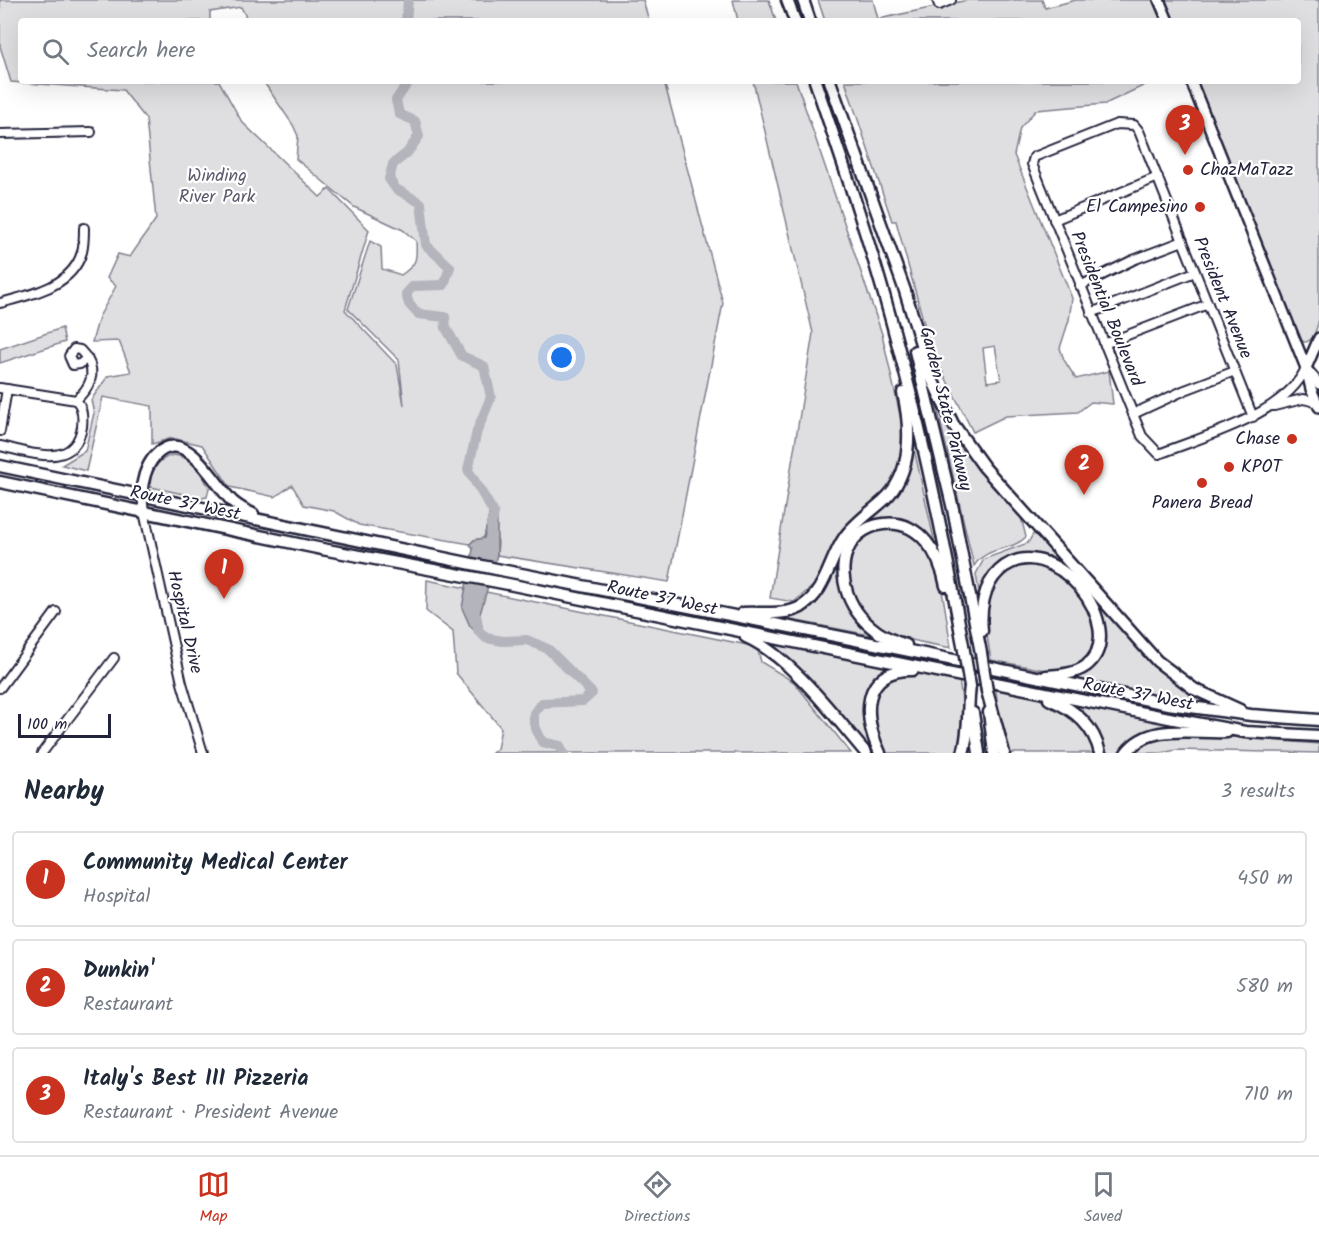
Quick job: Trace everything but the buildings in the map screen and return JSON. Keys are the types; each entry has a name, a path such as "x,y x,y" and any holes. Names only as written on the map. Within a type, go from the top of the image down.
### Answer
{"highway":[{"path":"787,0 794,18"},
{"path":"803,0 809,18"},
{"name":"Garden State Parkway","path":"816,84 870,249 920,430 948,560 979,753"},
{"name":"Garden State Parkway","path":"831,84 882,235 924,387 953,509 981,653 994,753"},
{"path":"854,148 905,291 931,377 947,414 970,449 1157,661 1194,688 1251,715"},
{"path":"716,613 783,612 807,603 820,588 846,536 888,496 902,476 907,451 907,410 870,249"},
{"path":"142,496 143,480 152,459 169,448 182,449 195,456 205,466 233,502 254,515 288,525"},
{"name":"Route 37 West","path":"1,463 142,496 454,561 1168,704 1251,715 1319,720"},
{"name":"Route 37 West","path":"0,482 1245,732 1319,736"},
{"path":"922,654 873,628 860,615 850,599 844,577 845,557 858,535 870,528 890,523 905,526 930,545 942,570 950,609 963,645"},
{"path":"981,653 983,604 993,577 1006,565 1016,561 1032,559 1046,562 1066,574 1082,592 1099,622 1100,638 1094,656 1083,668 1063,674 1034,677"},
{"path":"714,627 752,640 786,663 866,753"},
{"path":"880,753 871,732 868,714 869,698 875,686 884,678 899,671 942,672"},
{"path":"963,753 968,729 967,711 970,686"},
{"path":"1027,689 1062,705 1077,715 1092,732 1100,753"},
{"path":"987,691 1004,753"},
{"path":"1126,753 1140,739 1160,733 1245,732"}],"main road":[{"path":"1159,0 1167,18"},
{"path":"1192,84 1306,368 1318,405"},
{"path":"1306,368 1319,338"},
{"path":"1306,368 1319,384"}],"street":[{"path":"937,0 939,5 951,0"},
{"name":"Presidential Boulevard","path":"1134,125 1117,124 1034,157 1032,164 1142,436 1159,454 1253,417 1270,408 1289,393 1301,379 1306,368"},
{"name":"President Avenue","path":"1134,125 1139,131 1158,177 1253,417"},
{"path":"0,135 91,132"},
{"path":"1054,220 1158,177"},
{"path":"0,303 48,289 69,274 82,251 84,228"},
{"path":"1080,286 1133,260 1183,241"},
{"path":"1091,313 1195,272"},
{"path":"1104,344 1208,304"},
{"path":"76,400 86,391 91,378 92,372 87,358"},
{"path":"1133,414 1185,390 1235,371"},
{"path":"0,430 4,389 76,400 81,408 80,435 71,451 62,455 47,455 0,446"},
{"name":"Presidential Boulevard","path":"1270,408 1303,399 1318,405"},
{"name":"Hospital Drive","path":"142,496 182,683 203,753"},
{"path":"0,688 56,612"},
{"path":"42,753 114,658"}],"green space":[{"name":"Winding River Park","path":"0,0 643,0 648,18 246,18 241,7 210,12 210,18 18,18 18,82 11,82 0,46"},
{"path":"733,0 769,0 775,18 737,18"},
{"path":"818,0 873,0 878,18 824,18"},
{"path":"968,0 1042,0 1045,8 1076,0 1153,0 1160,18 883,18"},
{"path":"1166,0 1319,0 1319,320 1310,340 1304,342 1300,339 1198,84 1301,84 1301,18 1172,18"},
{"name":"Winding River Park","path":"39,84 221,84 242,122 320,197 329,189 369,230 345,310 397,365 404,405 399,360 348,309 370,241 381,247 382,269 401,275 415,261 416,241 403,230 354,207 296,159 298,136 265,84 665,84 723,303 669,582 497,555 498,542 490,512 484,538 474,540 470,544 359,525 334,511 304,505 292,485 275,497 230,487 202,445 172,438 152,444 152,406 103,397 86,471 62,465 85,451 94,413 91,400 108,376 131,372 119,341 92,342 99,317 116,286 107,278 118,254 130,257 156,219 146,119 123,90"},
{"path":"754,84 797,84 882,334 902,424 901,459 887,489 843,529 813,586 794,602 770,598 813,333"},
{"path":"846,84 1146,84 1105,104 1036,110 1020,128 1014,155 1072,298 1069,320 1060,348 1064,360 1076,379 1109,371 1113,404 1091,402 1078,412 1006,416 973,432 931,349 896,221 892,221","holes":["995,346 1001,380 987,382 983,348"]},
{"path":"62,328 65,342 0,363 0,349"},
{"path":"936,403 973,461 1020,513 1026,537 1014,545 986,555 974,566"},
{"path":"913,444 936,548 913,526 864,527 840,578 875,636 776,617 801,610 848,538 890,499"},
{"path":"173,455 185,458 199,471 209,488 207,497 202,498 151,487 151,476 155,467"},
{"path":"893,527 917,539 924,546 936,568 943,595 951,648 909,640 888,633 866,615 855,601 848,572 851,553 862,537 877,530"},
{"path":"1035,531 1182,686 1204,703 1069,677 1078,674 1104,634 1058,563 1030,556 1011,558 995,568 979,593 976,574 984,559 1028,543"},
{"path":"1032,562 1060,574 1085,603 1095,625 1095,645 1081,664 1056,672 991,660 985,623 986,603 995,581 1011,566"},
{"path":"427,580 757,647 761,662 794,682 851,753 492,753 497,749 501,728 456,673 453,632 426,611"},
{"path":"772,643 898,668 865,698 865,725 876,753 872,753"},
{"path":"906,672 959,680 965,720 959,753 885,753 872,722 874,695 885,681"},
{"path":"996,690 1044,701 1067,711 1084,728 1096,753 1007,753 999,719"},
{"path":"1070,704 1188,727 1174,728 1122,753 1103,753"},
{"path":"1207,735 1319,744 1319,753 1177,750 1160,753 1130,753 1153,738"}],"shaded area":[{"path":"490,511 497,515 497,555 480,614 482,627 476,632 470,626 462,608 473,549 470,544 474,540 484,538"}],"waterway":[{"path":"406,18 408,0"},
{"path":"407,84 396,100 399,114 415,121 419,136 407,153 393,164 389,179 396,189 421,203 426,245 450,267 444,285 413,286 406,294 409,304 418,314 445,317 446,328 462,356 484,366 491,397 477,431 468,470 494,513 491,526"},
{"path":"476,616 478,630 486,638 503,641 527,640 548,649 592,693 583,701 542,703 534,713 534,724 542,742 560,746 563,753"}],"place":[{"name":"Italy's Best III Pizzeria","path":"1185,155"},
{"name":"ChazMaTazz","path":"1188,170"},
{"name":"El Campesino","path":"1200,207"},
{"name":"Chase","path":"1292,439"},
{"name":"KPOT","path":"1229,467"},
{"name":"Panera Bread","path":"1202,483"},
{"name":"Dunkin'","path":"1084,495"},
{"name":"Community Medical Center","path":"224,599"}]}
